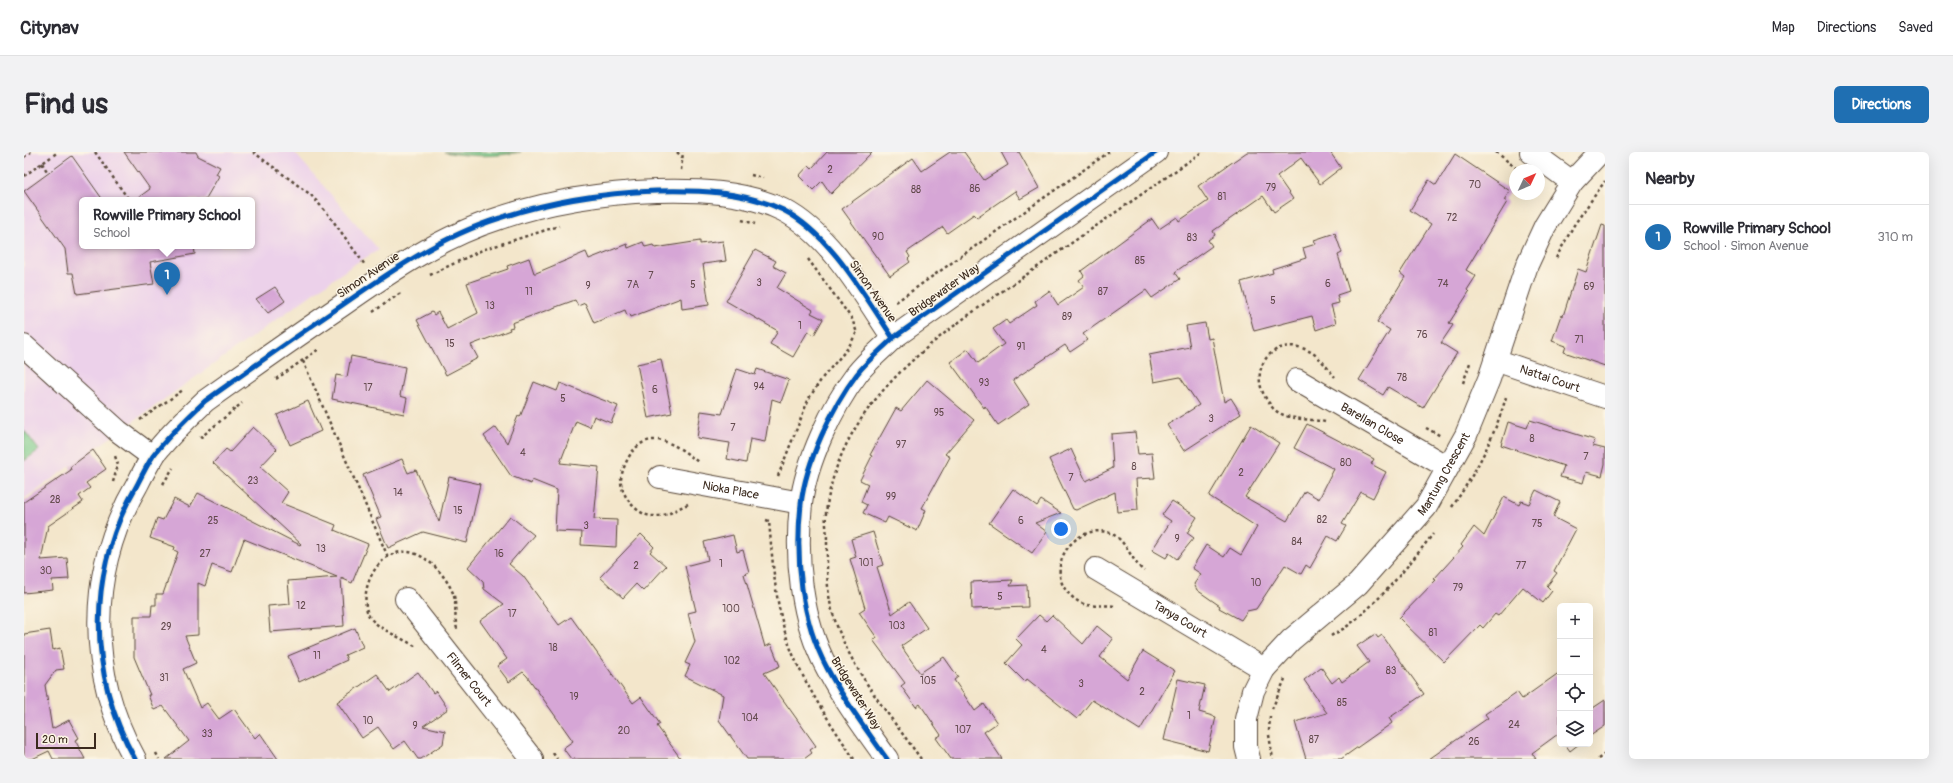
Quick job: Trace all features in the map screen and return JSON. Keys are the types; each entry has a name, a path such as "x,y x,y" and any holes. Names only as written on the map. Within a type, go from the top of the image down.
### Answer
{"street":[{"name":"Bridgewater Way","path":"887,759 826,668 810,628 803,596 799,551 801,503 809,470 822,437 837,405 857,374 893,338 1156,152"},
{"path":"1531,152 1572,182"},
{"name":"Mantung Crescent","path":"1249,759 1246,747 1246,719 1253,691 1264,669 1291,640 1358,584 1426,507 1466,435 1495,360 1527,264 1545,226 1572,182 1600,152"},
{"name":"Simon Avenue","path":"135,759 115,717 105,686 100,646 99,604 114,530 132,493 153,457 177,427 205,401 407,261 463,232 500,218 593,196 624,192 698,191 746,197 783,210 811,230 832,251 893,338"},
{"path":"24,346 118,431 153,457"},
{"name":"Nattai Court","path":"1495,360 1605,397"},
{"name":"Barellan Close","path":"1297,380 1447,467"},
{"name":"Nioka Place","path":"660,477 801,503"},
{"name":"Tanya Court","path":"1096,569 1264,669"},
{"name":"Filmer Court","path":"406,599 532,759"}],"path":[{"path":"24,157 31,152"},
{"path":"24,176 58,152"},
{"path":"95,152 127,197"},
{"path":"252,152 311,195 328,214 365,265"},
{"path":"676,152 682,157"},
{"path":"681,170 683,152"},
{"path":"896,302 1109,152"},
{"path":"922,759 868,686 849,651 833,614 826,570 826,514 834,480 846,444 881,394 901,370 926,346 970,313 1202,152"},
{"path":"1496,152 1511,164"},
{"path":"42,164 48,173"},
{"path":"1553,264 1574,225 1605,181"},
{"path":"738,219 757,224"},
{"path":"428,276 482,250 560,225"},
{"path":"806,257 852,319 857,333"},
{"path":"272,382 303,361 388,557"},
{"path":"195,442 248,398"},
{"path":"160,490 176,463"},
{"path":"153,747 159,759"},
{"path":"1598,759 1605,754"}],"shaded area":[{"path":"24,152 294,152 379,250 356,263 24,499"}],"green space":[{"path":"444,152 521,152 482,156"},
{"path":"24,430 39,450 24,461"}],"building":[{"path":"124,152 196,152 198,156 220,167 216,174 219,176 207,197 139,197 150,189"},
{"path":"827,152 872,152 831,194 822,181 813,190 799,176 809,165 812,168"},
{"path":"950,152 964,152 984,180 1008,165 1001,152 1019,152 1039,188 1020,199 1015,191 977,217 974,214 947,233 943,227 907,252 910,257 908,259 910,262 890,276 842,209 913,158 922,171"},
{"path":"1247,152 1330,152 1341,168 1320,184 1301,158 1277,176 1293,199 1274,212 1263,196 1213,231 1215,235 1208,240 1212,246 1175,272 1180,279 1152,298 1146,290 1083,334 1088,340 1070,352 1065,345 1013,380 1029,404 998,425 950,362 968,349 978,363 1004,344 993,329 1006,320 1009,324 1037,305 1035,301 1049,291 1058,305 1084,287 1079,280 1084,276 1081,271 1152,219 1159,229 1177,217 1179,221 1208,201 1198,186"},
{"path":"1455,154 1509,190 1509,192 1504,200 1507,202 1466,270 1476,276 1467,290 1469,292 1449,323 1453,325 1441,343 1457,353 1423,408 1388,387 1383,395 1359,380 1390,330 1377,322 1405,277 1400,273 1431,224 1410,210 1429,180 1436,185"},
{"path":"72,156 101,197 79,197 79,249 194,249 195,254 150,262 154,284 77,294 73,273 68,273 65,249 24,191"},
{"path":"1602,225 1605,226 1605,366 1564,352 1566,346 1552,341 1561,315 1563,316 1578,269 1586,272"},
{"path":"1335,233 1342,253 1338,255 1349,291 1337,295 1339,303 1331,305 1336,323 1316,330 1312,316 1254,331 1241,282 1273,273 1272,269 1306,258 1303,248 1316,244 1314,240"},
{"path":"700,241 700,244 723,241 726,261 703,264 709,305 682,309 681,298 631,317 630,314 627,315 625,310 594,323 585,303 578,306 575,300 512,323 513,327 509,328 510,330 471,345 478,358 446,375 417,320 432,312 434,315 438,312 447,329 478,313 467,283 508,269 507,266 529,258 534,273 536,273 586,252 589,259 627,244 628,248 643,242 645,247 653,245 655,248"},
{"path":"755,250 776,261 773,266 786,273 777,288 813,310 811,313 823,319 814,335 808,331 793,357 770,344 778,331 726,301"},
{"path":"275,287 285,301 268,313 256,299"},
{"path":"1205,323 1208,339 1212,338 1224,402 1231,398 1241,414 1184,451 1167,425 1199,405 1180,377 1154,382 1149,355 1190,347 1186,326"},
{"path":"351,356 405,367 400,396 407,398 404,414 332,399 336,375 347,377"},
{"path":"661,359 672,413 648,418 637,364"},
{"path":"737,369 755,375 757,369 789,380 781,402 772,399 765,442 750,439 746,463 727,459 730,443 697,438 701,411 722,414"},
{"path":"927,380 974,420 945,454 950,457 922,508 926,510 917,531 888,517 885,523 863,513 867,505 861,502 868,484 860,480 872,456 870,455 896,408 901,411"},
{"path":"534,382 557,391 560,383 618,406 611,423 594,416 590,427 576,421 560,463 599,467 594,519 617,520 616,547 581,545 582,532 555,531 557,490 532,480 531,484 511,476 484,436 496,427 507,443 518,416 520,417"},
{"path":"308,401 321,431 290,445 277,415"},
{"path":"1530,420 1595,440 1593,446 1605,449 1605,464 1602,476 1586,472 1583,483 1560,477 1564,466 1501,445 1508,422 1527,428"},
{"path":"1307,424 1374,459 1371,464 1386,472 1373,498 1361,492 1342,524 1346,526 1337,541 1328,536 1310,568 1306,565 1301,574 1285,565 1256,609 1247,611 1241,620 1219,608 1220,606 1197,590 1194,584 1201,574 1192,568 1206,545 1224,557 1230,548 1241,555 1257,527 1209,496 1251,425 1279,443 1245,497 1287,521 1305,491 1319,499 1334,469 1294,448"},
{"path":"253,427 277,449 260,467 288,492 281,503 336,525 334,530 368,544 352,583 341,578 344,626 270,632 268,606 290,604 288,581 337,577 244,539 232,572 212,565 205,586 198,583 198,635 185,636 196,663 183,669 200,708 207,703 219,719 234,709 255,738 260,733 278,759 166,759 189,741 163,706 154,710 148,695 150,695 134,657 134,616 151,616 152,605 156,605 156,594 163,594 178,552 174,550 175,547 150,538 157,518 163,520 174,499 190,507 198,493 300,545 301,544 213,463 226,449 230,452"},
{"path":"1135,432 1138,454 1152,453 1155,478 1136,479 1138,510 1117,512 1115,492 1076,510 1073,509 1049,459 1071,449 1086,481 1113,468 1111,434"},
{"path":"93,450 106,469 86,483 90,488 79,496 83,502 48,526 41,560 67,558 69,579 52,580 53,590 24,593 24,502 71,470 70,467"},
{"path":"402,459 408,473 416,470 439,522 449,477 480,484 467,543 423,532 388,548 376,519 381,517 363,475"},
{"path":"1013,489 1037,506 1041,500 1061,513 1035,523 1047,532 1032,553 989,523"},
{"path":"1536,490 1560,502 1553,517 1576,529 1554,571 1557,573 1547,586 1552,591 1543,603 1523,587 1498,616 1495,614 1483,628 1480,625 1444,662 1399,618 1436,580 1434,579 1463,547 1461,545 1474,527 1484,536 1504,497 1519,505 1521,501 1529,504"},
{"path":"1172,501 1197,517 1187,533 1194,538 1177,559 1169,553 1166,558 1152,550 1171,521 1162,515"},
{"path":"510,516 534,535 509,564 523,576 559,625 571,617 633,703 641,697 660,724 657,726 681,759 571,759 563,748 573,741 527,676 523,672 509,682 497,666 507,659 480,621 504,604 484,589 483,581 468,567"},
{"path":"873,532 883,565 877,567 892,614 909,602 927,628 901,646 920,673 944,657 958,677 954,680 975,711 984,704 997,723 984,732 1002,759 951,759 936,738 941,735 920,704 916,707 901,686 905,683 873,640 877,638 859,612 865,608 850,559 856,557 851,539"},
{"path":"641,534 654,547 650,552 666,566 643,591 636,584 623,598 600,577"},
{"path":"733,535 737,552 743,550 749,572 744,574 765,647 771,644 780,666 764,673 816,746 810,750 812,753 804,759 747,759 719,720 723,695 685,676 690,665 685,663 695,642 688,613 696,611 685,566 708,560 704,542"},
{"path":"1013,580 1010,586 1027,585 1028,607 972,609 971,582"},
{"path":"1039,615 1046,621 1052,615 1083,644 1097,626 1113,639 1100,657 1127,679 1143,651 1175,671 1140,730 1092,700 1077,719 1027,679 1025,682 1006,663 1022,645 1016,639"},
{"path":"355,628 363,647 345,655 347,660 299,682 288,656"},
{"path":"50,630 53,650 60,648 64,669 56,670 45,685 52,729 69,720 79,738 75,740 85,759 53,759 49,751 32,759 24,759 24,634"},
{"path":"1375,634 1378,638 1382,635 1424,694 1389,718 1392,723 1341,759 1306,759 1295,722 1327,713 1304,680 1321,667 1332,683 1339,677 1342,682 1369,662 1357,646"},
{"path":"418,672 433,693 436,691 448,709 423,726 445,731 443,744 421,759 418,759 405,741 394,749 378,727 362,738 337,702 377,674 390,692"},
{"path":"1557,674 1557,735 1532,753 1536,759 1429,759 1488,718 1485,714 1517,692 1522,699"},
{"path":"1178,679 1205,685 1199,712 1216,717 1208,751 1164,740"},
{"path":"1605,700 1605,726 1593,734 1593,711 1593,708"},
{"path":"1567,747 1575,747 1570,751"}],"cycle path":[{"path":"887,759 833,680 818,649 811,630 802,588 799,525 804,488 814,453 838,402 848,387 861,369 893,338 1156,152"},
{"path":"135,759 119,726 108,692 101,657 99,622 102,587 109,552 121,518 153,456 171,434 205,401 379,280 437,245 458,234 500,218 538,207 577,199 656,191 688,191 736,195 783,210 816,234 845,267 893,338"}],"place":[{"name":"Rowville Primary School","path":"167,295"}]}
